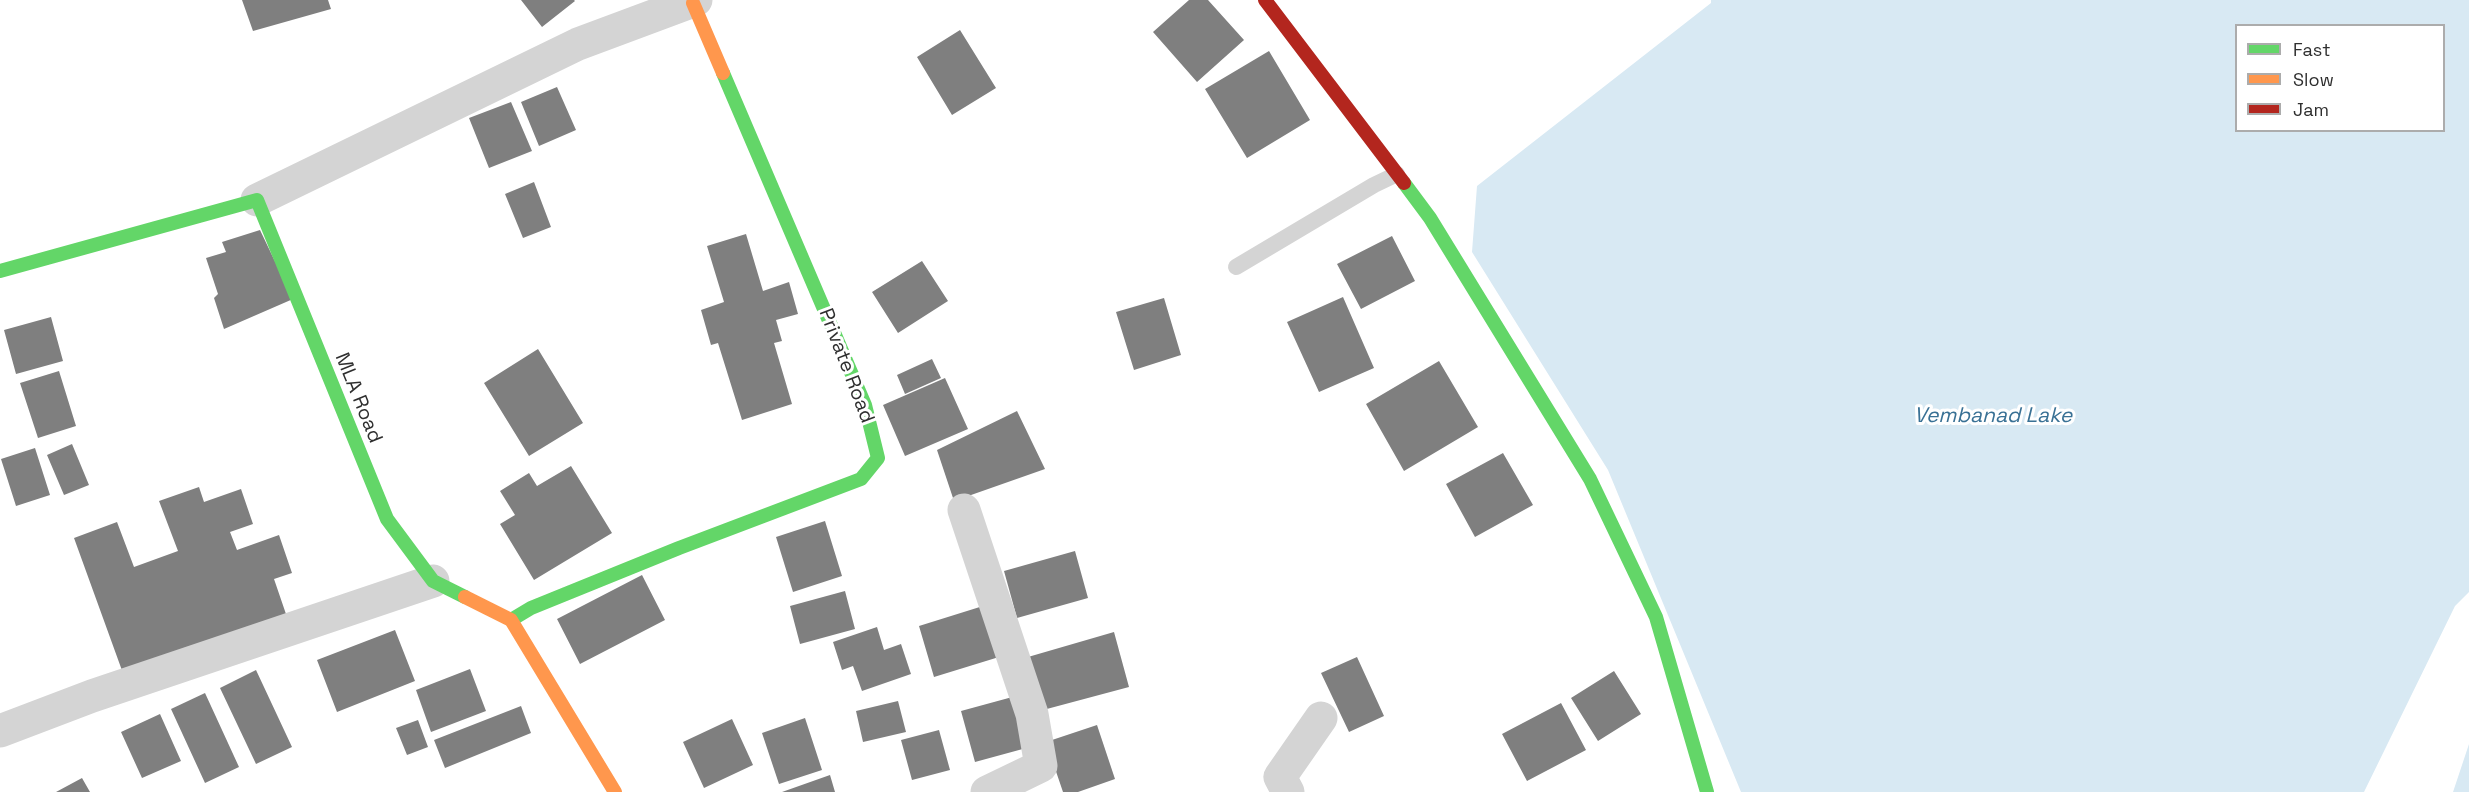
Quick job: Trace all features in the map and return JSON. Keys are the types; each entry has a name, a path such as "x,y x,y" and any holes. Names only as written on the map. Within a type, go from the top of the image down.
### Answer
{"street":[{"path":"1265,0 1430,218 1590,479 1656,617 1707,792"},
{"path":"0,271 257,200 578,44 695,1"},
{"name":"Private Road","path":"511,620 531,608 679,548 861,479 878,458 865,405 695,1"},
{"name":"MLA Road","path":"257,200 387,519 433,581 511,620"},
{"path":"964,510 1032,714 1040,753 1041,766 987,792"},
{"path":"0,731 92,696 433,581"},
{"path":"511,620 615,792"},
{"path":"1288,792 1280,777 1321,718"}],"lane":[{"path":"1236,267 1374,185 1397,174"}],"water":[{"name":"Vembanad Lake","path":"1711,0 2469,0 2469,592 2455,606 2364,792 1741,792 1608,470 1472,252 1477,186 1711,3"},
{"path":"2469,744 2469,792 2453,792"}],"building":[{"path":"242,0 328,0 331,9 253,31"},
{"path":"521,0 574,0 575,1 542,27"},
{"path":"1189,0 1208,0 1244,40 1197,82 1153,32"},
{"path":"960,30 996,88 952,115 917,57"},
{"path":"1269,51 1310,120 1247,158 1205,89"},
{"path":"557,87 576,130 539,146 521,102"},
{"path":"511,102 532,151 489,168 469,118"},
{"path":"534,182 551,227 523,238 505,194"},
{"path":"260,230 293,299 224,329 214,298 218,294 206,258 226,252 222,242"},
{"path":"746,234 763,291 789,282 798,314 776,320 782,341 774,343 792,404 742,420 718,343 711,345 701,310 724,302 707,246"},
{"path":"1392,236 1415,281 1361,309 1337,264"},
{"path":"922,261 948,301 898,333 872,292"},
{"path":"1343,297 1374,368 1319,392 1287,322"},
{"path":"1164,298 1181,355 1134,370 1116,312"},
{"path":"51,317 63,361 16,374 4,330"},
{"path":"538,349 583,423 529,456 484,383"},
{"path":"932,359 941,378 905,394 897,375"},
{"path":"1439,361 1478,427 1404,471 1366,404"},
{"path":"59,371 76,426 38,438 20,383"},
{"path":"945,378 968,429 905,456 883,405"},
{"path":"1017,411 1045,469 954,501 937,450"},
{"path":"72,444 89,485 64,495 47,455"},
{"path":"35,448 50,495 16,506 1,459"},
{"path":"1503,453 1533,505 1475,537 1446,484"},
{"path":"571,466 612,533 534,580 500,524 515,515 500,491 529,473 537,486"},
{"path":"199,487 204,502 241,489 253,524 230,532 237,550 279,535 292,573 274,579 287,617 124,676 74,538 117,522 134,567 178,551 159,501"},
{"path":"825,521 842,576 793,592 776,537"},
{"path":"1075,551 1088,598 1017,618 1004,571"},
{"path":"642,575 665,620 580,664 557,619"},
{"path":"845,591 855,629 800,644 790,606"},
{"path":"983,606 999,657 934,677 919,626"},
{"path":"877,627 884,650 901,644 911,674 862,691 853,666 842,670 833,642"},
{"path":"395,630 415,681 337,712 317,660"},
{"path":"1114,632 1129,687 1043,710 1028,657"},
{"path":"1357,657 1384,716 1349,732 1321,673"},
{"path":"470,669 486,711 431,732 416,690"},
{"path":"256,670 292,747 256,764 220,688"},
{"path":"1614,671 1641,714 1598,741 1571,698"},
{"path":"205,693 239,767 205,783 171,709"},
{"path":"1016,696 1030,747 975,762 961,711"},
{"path":"898,701 906,732 863,742 856,711"},
{"path":"1561,703 1586,750 1527,781 1502,734"},
{"path":"521,706 531,733 445,768 434,740"},
{"path":"160,714 181,761 142,778 121,732"},
{"path":"805,718 822,770 779,784 762,733"},
{"path":"732,719 753,765 704,788 683,742"},
{"path":"418,720 428,747 407,755 396,728"},
{"path":"1097,725 1115,779 1078,792 1063,792 1046,742"},
{"path":"939,730 950,770 912,780 901,740"},
{"path":"830,775 835,792 782,792"},
{"path":"82,778 90,792 56,792"}],"traffic: fast":[{"path":"511,620 531,608 679,548 861,479 878,458 865,405 723,73"},
{"path":"1404,183 1430,218 1590,479 1656,617 1707,792"},
{"path":"0,271 257,200 387,519 433,581 465,597"}],"traffic: slow":[{"path":"693,3 723,73"},
{"path":"465,597 511,620 615,792"}],"traffic: jam":[{"path":"1265,0 1404,183"}]}
